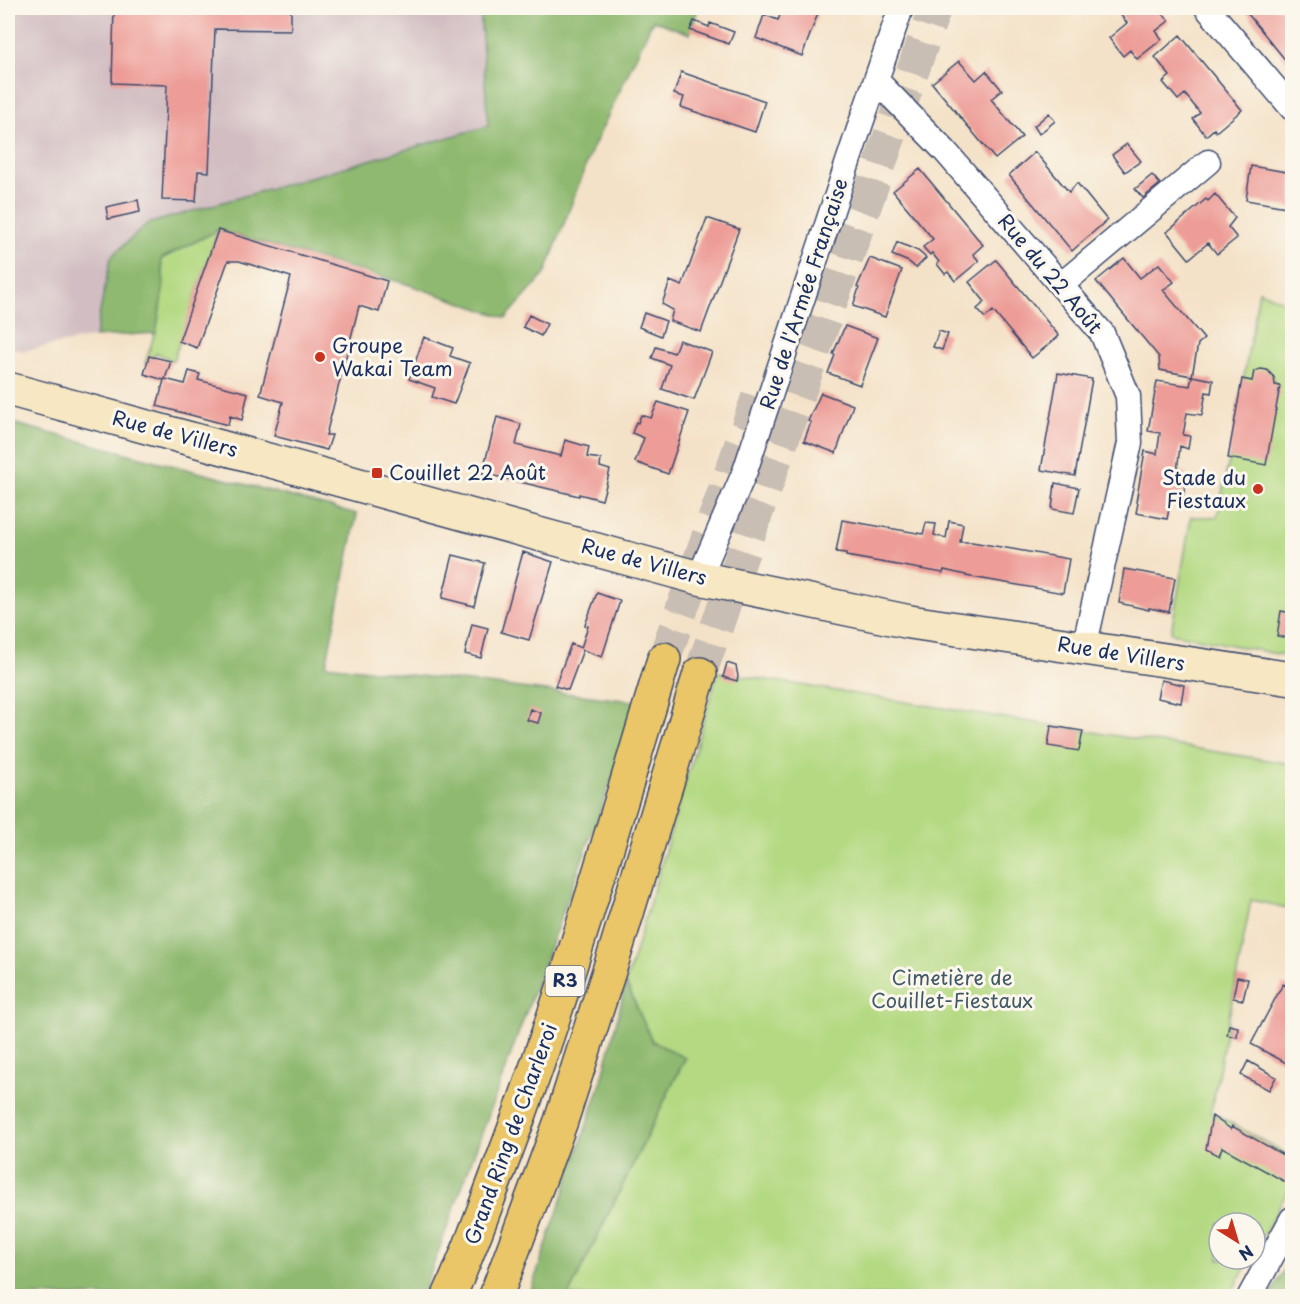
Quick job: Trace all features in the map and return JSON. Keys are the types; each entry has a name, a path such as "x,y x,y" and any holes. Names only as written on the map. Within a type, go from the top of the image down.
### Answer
{"highway":[{"name":"Grand Ring de Charleroi","path":"449,1296 462,1268 525,1103 579,939 664,659"},
{"name":"Grand Ring de Charleroi","path":"496,1296 564,1110 700,674"}],"street":[{"name":"Rue de l'Armée Française","path":"699,578 745,471 901,8"},
{"path":"1207,8 1293,108"},
{"name":"Rue du 22 Août","path":"876,80 945,151 1102,333 1128,396 1130,443 1084,648"},
{"path":"1061,285 1208,162"},
{"name":"Rue de Villers","path":"8,389 699,578 910,622 1293,680"},
{"path":"1250,1296 1293,1219"}],"shaded area":[{"path":"8,8 480,8 488,126 147,224 111,257 95,337 23,351 8,347"}],"green space":[{"path":"480,8 698,8 690,34 653,20 591,152 545,274 506,318 407,284 218,230 161,259 164,284 156,333 95,337 111,257 147,224 488,126"},
{"path":"218,230 173,361 157,353 145,363 154,337 159,311 162,286 161,259"},
{"name":"Stade du Fiestaux","path":"1259,291 1292,305 1292,657 1171,633 1191,517 1217,517"},
{"path":"8,422 357,514 326,665 640,702 422,1296 8,1296"},
{"name":"Cimetière de Couillet-Fiestaux","path":"718,672 1292,764 1292,909 1251,900 1211,1112 1292,1157 1292,1183 1267,1229 1267,1211 1207,1211 1207,1271 1244,1271 1230,1296 568,1296 685,1059 652,1041 626,983"},
{"path":"626,983 652,1041 685,1058 568,1296 529,1296 602,1080"},
{"path":"1292,1255 1292,1296 1270,1296"}],"building":[{"path":"114,8 291,8 291,30 215,29 209,172 198,171 196,201 162,200 167,85 112,83"},
{"path":"783,8 820,8 802,56 756,38 764,15 778,20"},
{"path":"978,8 997,8 994,14"},
{"path":"1115,8 1158,8 1169,21 1156,31 1162,39 1137,59 1130,50 1123,56 1109,38 1127,23"},
{"path":"1243,8 1287,8 1292,15 1292,58 1287,62"},
{"path":"694,21 709,27 710,23 734,32 729,44 690,30"},
{"path":"1180,35 1242,110 1216,132 1214,129 1206,136 1193,119 1200,113 1185,94 1178,100 1163,82 1170,76 1155,57"},
{"path":"959,61 976,80 986,71 1002,90 991,99 1022,137 995,159 932,83"},
{"path":"681,72 765,101 755,132 681,107 684,97 674,94"},
{"path":"1049,113 1055,121 1039,134 1034,126"},
{"path":"1127,144 1141,161 1125,172 1112,155"},
{"path":"1035,152 1069,192 1077,183 1107,220 1072,251 1009,175"},
{"path":"1251,166 1292,173 1292,208 1246,200"},
{"path":"920,169 983,245 973,254 979,261 955,281 948,272 945,274 932,253 930,255 923,247 933,239 893,191"},
{"path":"1152,175 1160,184 1143,198 1135,189"},
{"path":"1215,194 1235,218 1228,227 1237,238 1217,254 1208,243 1189,259 1167,232"},
{"path":"138,200 140,212 108,219 106,207"},
{"path":"707,218 739,229 701,332 670,321 673,310 662,304 670,281 682,286"},
{"path":"218,230 387,281 379,312 359,306 326,435 332,435 327,450 274,436 283,402 260,395 291,277 239,261 228,261 197,348 179,341"},
{"path":"897,242 918,251 926,258 916,268 909,262 892,255"},
{"path":"870,258 902,270 885,317 853,306 859,288 857,287"},
{"path":"1124,258 1140,278 1159,264 1174,282 1163,290 1204,339 1198,344 1192,376 1160,370 1159,357 1096,281"},
{"path":"996,260 1059,336 1032,358 993,311 985,318 977,309 985,302 969,282"},
{"path":"644,313 666,321 661,336 639,327"},
{"path":"529,315 547,324 541,336 523,327"},
{"path":"845,326 878,338 860,385 828,373"},
{"path":"939,331 948,334 942,350 933,347"},
{"path":"424,337 453,348 450,356 470,363 454,404 432,397 435,388 409,379"},
{"path":"679,340 712,352 694,400 662,389 670,365 652,358 656,347 674,353"},
{"path":"149,356 171,361 165,379 185,384 189,371 200,374 198,380 248,393 242,420 230,416 228,425 157,406 164,380 144,374"},
{"path":"1267,370 1274,377 1275,385 1280,386 1266,465 1228,458 1242,379 1252,381 1254,371"},
{"path":"1058,373 1092,379 1075,476 1041,470"},
{"path":"1192,376 1213,380 1211,393 1206,392 1202,415 1187,413 1183,435 1190,436 1188,449 1180,446 1177,472 1185,473 1183,497 1172,495 1167,519 1136,513 1145,451 1157,454 1160,433 1148,431 1157,381 1190,386"},
{"path":"821,393 853,405 836,453 804,441 811,422 808,421"},
{"path":"658,402 689,412 668,474 635,462 644,438 632,433 636,422 638,423 641,415 651,418"},
{"path":"497,417 521,424 516,445 561,456 565,440 589,447 587,457 601,459 600,467 610,470 602,500 482,473"},
{"path":"1055,483 1079,488 1074,513 1052,509"},
{"path":"842,520 923,534 926,523 936,524 934,535 946,538 949,521 963,524 960,542 972,542 1069,559 1063,593 944,570 943,573 846,556 846,553 836,552"},
{"path":"523,552 553,562 529,640 501,632"},
{"path":"453,555 485,563 474,606 442,598"},
{"path":"1124,569 1175,578 1169,612 1119,603"},
{"path":"597,593 620,601 602,657 583,650 568,690 555,686 571,644 581,648 588,626 585,625"},
{"path":"1281,611 1292,613 1292,639 1277,636"},
{"path":"472,624 488,628 481,658 465,654"},
{"path":"727,663 736,666 737,681 723,677"},
{"path":"1161,680 1184,685 1181,703 1157,698"},
{"path":"530,709 541,713 538,723 527,720"},
{"path":"1051,726 1083,731 1079,751 1048,746"},
{"path":"1237,977 1248,979 1243,1000 1233,998"},
{"path":"1283,984 1292,989 1292,1061 1290,1065 1251,1044"},
{"path":"1229,1025 1238,1027 1237,1037 1227,1035"},
{"path":"1248,1061 1276,1077 1269,1090 1241,1075"},
{"path":"1212,1116 1231,1129 1232,1126 1292,1160 1292,1179 1289,1184 1222,1147 1219,1156 1206,1149"}],"tunnel":[{"path":"700,674 935,8"},
{"path":"664,659 761,388"}],"place":[{"name":"Groupe Wakai Team","path":"320,357"},
{"name":"Couillet 22 Août","path":"377,473"},
{"name":"Stade du Fiestaux","path":"1258,489"}]}
